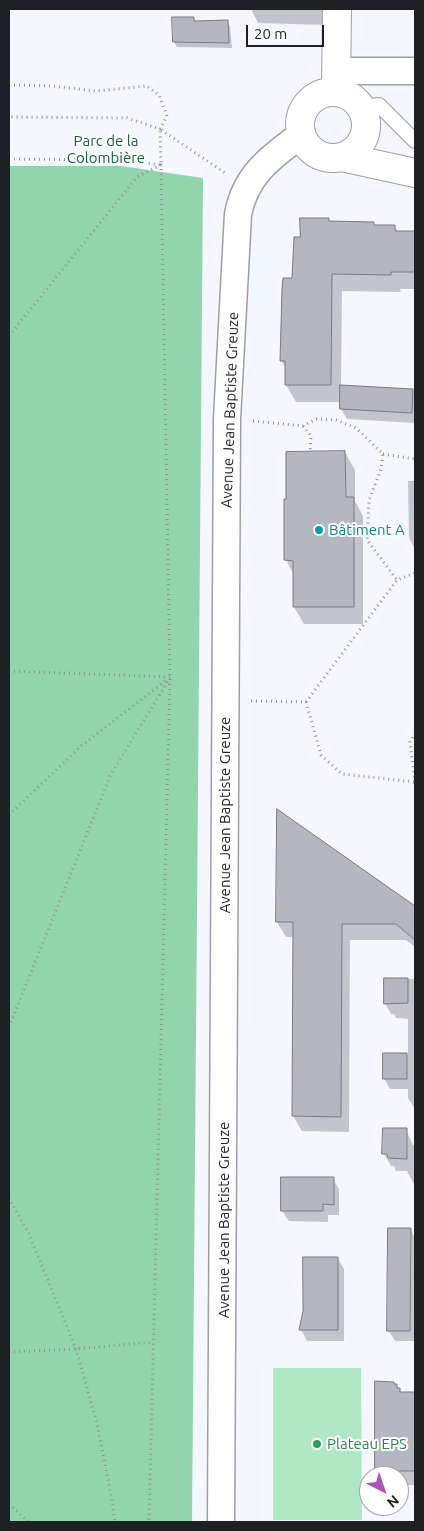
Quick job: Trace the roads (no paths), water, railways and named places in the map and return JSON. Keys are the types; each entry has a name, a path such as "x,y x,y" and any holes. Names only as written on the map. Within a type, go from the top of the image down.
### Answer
{"street":[{"path":"337,9 336,82 350,96 376,144 415,173"},
{"path":"415,71 336,82 327,92 311,101 301,117 302,134 310,149 318,154 325,157 342,157 415,173"},
{"path":"342,157 362,142 363,120"},
{"name":"Avenue Jean Baptiste Greuze","path":"222,1522 227,419 238,214 246,187 255,174 267,161 302,134"}],"lane":[{"path":"363,120 379,105 415,142"}],"place":[{"name":"Bâtiment A","path":"319,530"},
{"name":"Plateau EPS","path":"317,1444"}],"park label":[{"name":"Parc de la Colombière","path":"106,150"}]}
